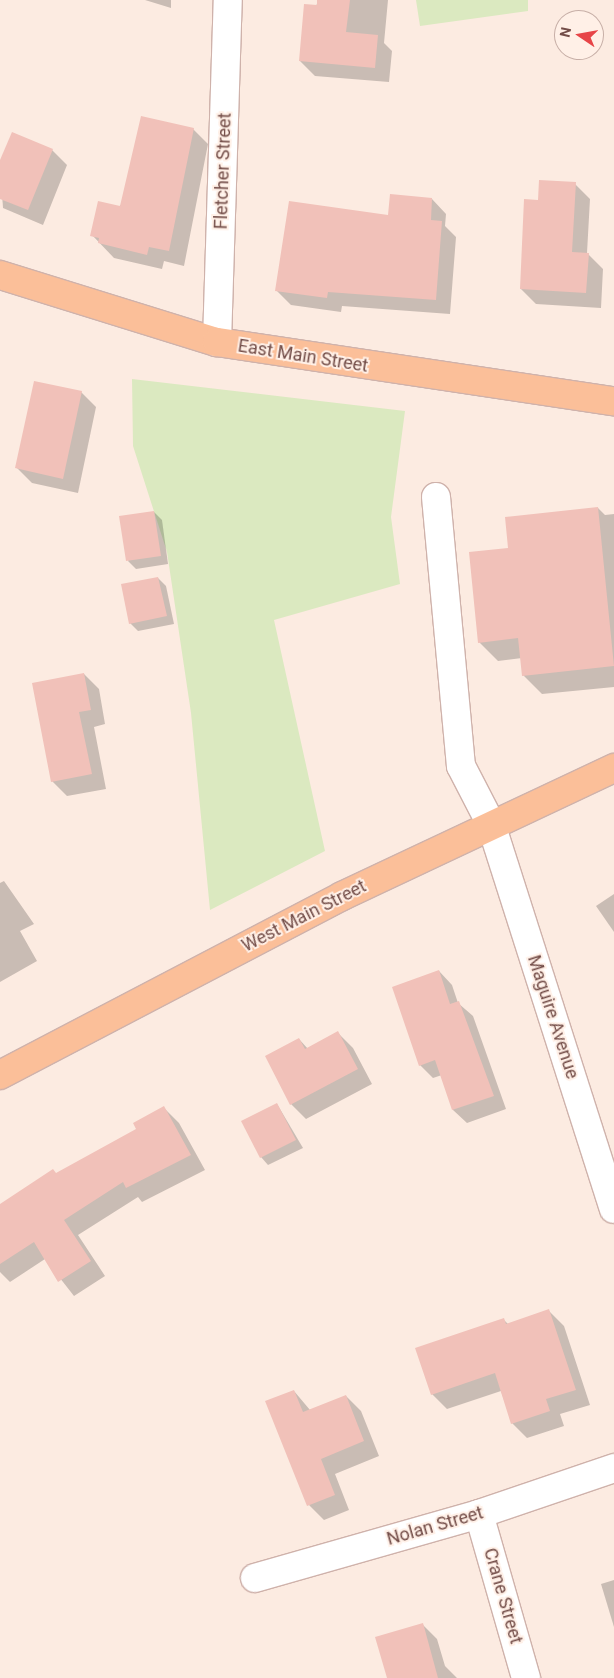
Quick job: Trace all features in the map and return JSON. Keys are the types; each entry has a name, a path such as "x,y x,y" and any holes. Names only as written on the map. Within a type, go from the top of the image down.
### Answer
{"main road":[{"name":"East Main Street","path":"0,275 217,342 614,401"},
{"name":"West Main Street","path":"0,1075 258,939 491,824 614,768"}],"street":[{"name":"Fletcher Street","path":"217,342 228,0"},
{"name":"Maguire Avenue","path":"436,497 461,766 491,824 614,1209"},
{"name":"Nolan Street","path":"255,1578 479,1514 614,1468"},
{"name":"Crane Street","path":"479,1514 526,1678"}],"green space":[{"path":"416,0 528,0 528,11 420,26"},
{"path":"132,379 405,411 391,517 400,584 274,620 325,851 210,910 191,713 167,552 133,446"}],"building":[{"path":"317,0 350,0 346,32 378,35 375,68 299,61 304,4 317,5"},
{"path":"141,116 194,128 169,251 149,247 147,255 98,243 99,238 90,236 98,201 120,206"},
{"path":"12,132 53,149 28,210 0,199 0,160"},
{"path":"539,180 576,182 572,252 589,253 586,293 520,289 524,199 538,200"},
{"path":"390,194 432,198 431,220 442,221 436,300 328,292 327,298 275,291 289,201 388,215"},
{"path":"34,381 82,391 63,479 15,468"},
{"path":"598,507 614,666 522,676 518,638 478,643 469,552 508,548 505,517"},
{"path":"154,511 161,556 126,561 119,516"},
{"path":"158,577 167,616 129,624 121,584"},
{"path":"84,673 91,710 79,712 92,774 51,782 32,683"},
{"path":"439,970 450,1004 459,1001 494,1096 452,1110 435,1060 419,1066 392,987"},
{"path":"338,1031 358,1069 290,1105 265,1056 299,1038 305,1049"},
{"path":"277,1103 296,1140 260,1158 241,1121"},
{"path":"164,1106 191,1155 126,1188 123,1182 64,1220 91,1261 58,1282 34,1242 0,1264 0,1204 53,1169 56,1173 136,1129 133,1123"},
{"path":"549,1309 576,1390 546,1399 550,1411 511,1424 495,1373 431,1395 415,1348 504,1318 506,1324"},
{"path":"294,1390 303,1412 346,1395 364,1441 321,1459 335,1495 307,1506 265,1401"},
{"path":"423,1623 438,1678 387,1678 375,1637"}]}
